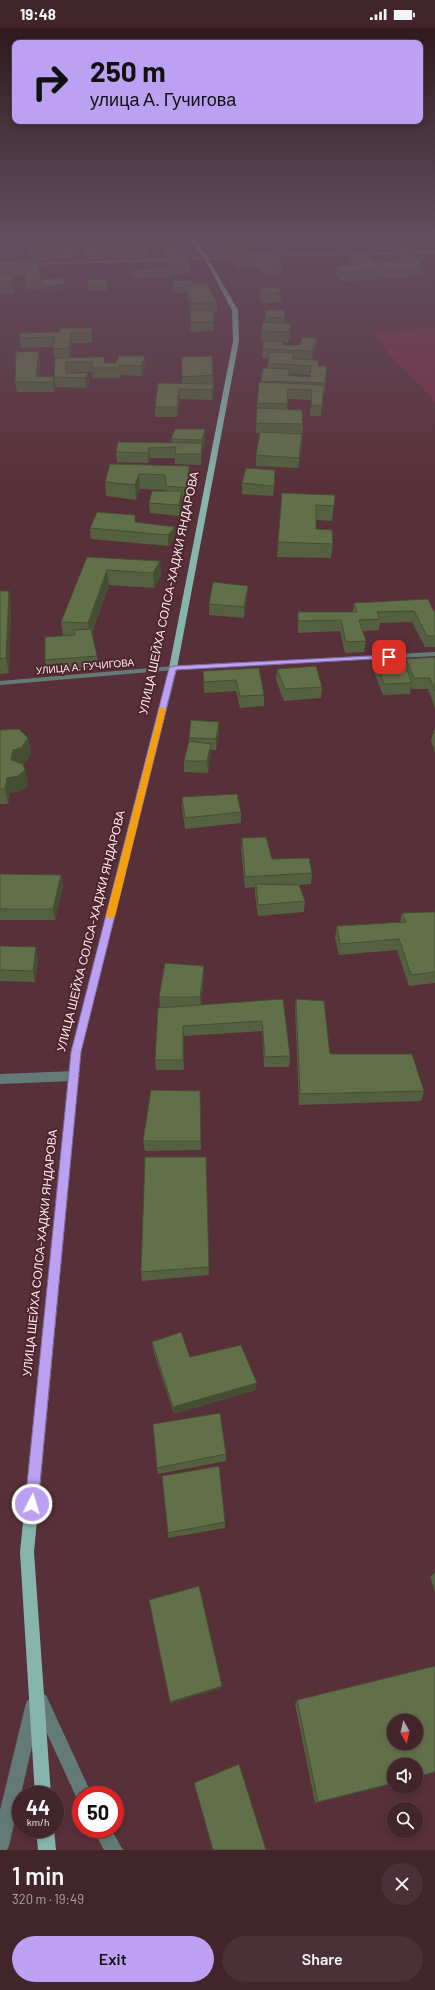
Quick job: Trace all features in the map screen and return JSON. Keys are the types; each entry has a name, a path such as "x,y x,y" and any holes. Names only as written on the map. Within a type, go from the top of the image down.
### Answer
{"main road":[{"name":"УЛИЦА ШЕЙХА СОЛСА-ХАДЖИ ЯНДАРОВА","path":"42,1786 27,1552 76,1052 173,668 236,341 235,324"},
{"path":"46,1838 47,1850"}],"street":[{"name":"УЛИЦА А. ГУЧИГОВА","path":"0,683 173,668 435,654"},
{"path":"0,1079 74,1076"},
{"path":"36,1693 80,1786"},
{"path":"0,1846 36,1693"},
{"path":"107,1838 114,1850"}],"shaded area":[{"path":"435,328 435,403 383,346 376,337 376,331"}],"building":[{"path":"263,324 291,324 289,332 261,331"},
{"path":"61,328 92,328 91,333 71,333 69,348 53,349 55,337 20,338 19,333 59,332"},
{"path":"302,337 317,338 312,351 263,349 263,341 283,341 283,345 300,345"},
{"path":"39,351 36,376 54,377 53,382 15,382 16,352"},
{"path":"269,352 294,353 293,359 318,360 318,366 327,366 325,383 261,381 263,368 290,369 288,375 310,377 311,366 268,363"},
{"path":"119,356 145,356 141,366 118,365 120,368 92,368 93,362 66,362 66,373 88,373 85,378 54,377 55,358 104,357 104,363 116,363"},
{"path":"212,356 213,375 182,377 182,357"},
{"path":"259,382 324,385 322,406 311,405 312,390 288,389 287,404 257,403"},
{"path":"158,383 214,384 212,390 179,389 177,407 155,407"},
{"path":"257,408 302,410 303,424 256,423"},
{"path":"175,429 205,429 202,440 171,439"},
{"path":"260,432 302,434 299,458 256,455"},
{"path":"118,442 202,443 201,454 175,454 176,447 149,448 148,453 116,452"},
{"path":"110,464 189,466 188,488 166,486 165,475 139,474 135,485 105,482"},
{"path":"246,468 275,470 274,486 242,483"},
{"path":"152,491 182,491 179,505 149,503"},
{"path":"282,493 335,495 334,506 316,505 316,529 332,530 333,544 278,542"},
{"path":"97,512 135,515 135,522 175,527 168,535 90,528"},
{"path":"87,557 160,561 153,573 107,570 88,623 61,622"},
{"path":"213,582 248,586 244,607 209,604"},
{"path":"0,591 9,591 6,658 0,659"},
{"path":"428,599 435,613 435,636 427,636 414,611 377,612 380,619 359,620 366,641 346,642 341,620 298,621 298,612 357,612 354,603"},
{"path":"91,629 97,656 45,660 45,637 75,635 74,630"},
{"path":"435,657 435,691 430,678 414,678 406,659"},
{"path":"403,659 412,683 384,684 376,661"},
{"path":"316,666 322,687 285,689 277,669"},
{"path":"259,668 264,695 240,696 236,680 204,682 203,671"},
{"path":"191,720 219,722 216,739 189,738"},
{"path":"19,729 28,738 21,748 13,750 11,760 23,764 25,770 18,776 7,778 5,789 0,789 0,730"},
{"path":"189,741 211,744 207,761 184,761"},
{"path":"237,794 241,812 185,818 182,797"},
{"path":"266,837 272,859 309,858 312,873 245,877 242,838"},
{"path":"0,874 61,875 53,909 0,909"},
{"path":"256,884 299,885 305,901 258,905"},
{"path":"435,912 435,972 411,975 399,939 340,944 337,926 406,922 402,913"},
{"path":"0,946 36,947 33,971 0,970"},
{"path":"165,963 204,966 200,997 159,997"},
{"path":"283,999 290,1056 265,1057 262,1021 183,1026 183,1060 155,1060 158,1008"},
{"path":"296,999 324,1001 330,1054 412,1054 424,1091 300,1094"},
{"path":"151,1090 200,1091 201,1141 143,1141"},
{"path":"145,1157 206,1157 209,1267 141,1272"},
{"path":"181,1332 190,1357 241,1345 257,1383 173,1407 152,1342"},
{"path":"220,1413 226,1454 157,1468 153,1424"},
{"path":"219,1466 225,1522 168,1533 162,1476"},
{"path":"199,1586 222,1686 170,1702 149,1600"},
{"path":"435,1666 435,1772 423,1775 423,1758 387,1758 387,1785 318,1802 297,1700"},
{"path":"239,1764 266,1850 213,1850 194,1783"}],"slow traffic":[{"path":"110,916 162,709"}],"route":[{"path":"32,1504 76,1052 173,668 389,657"}]}
